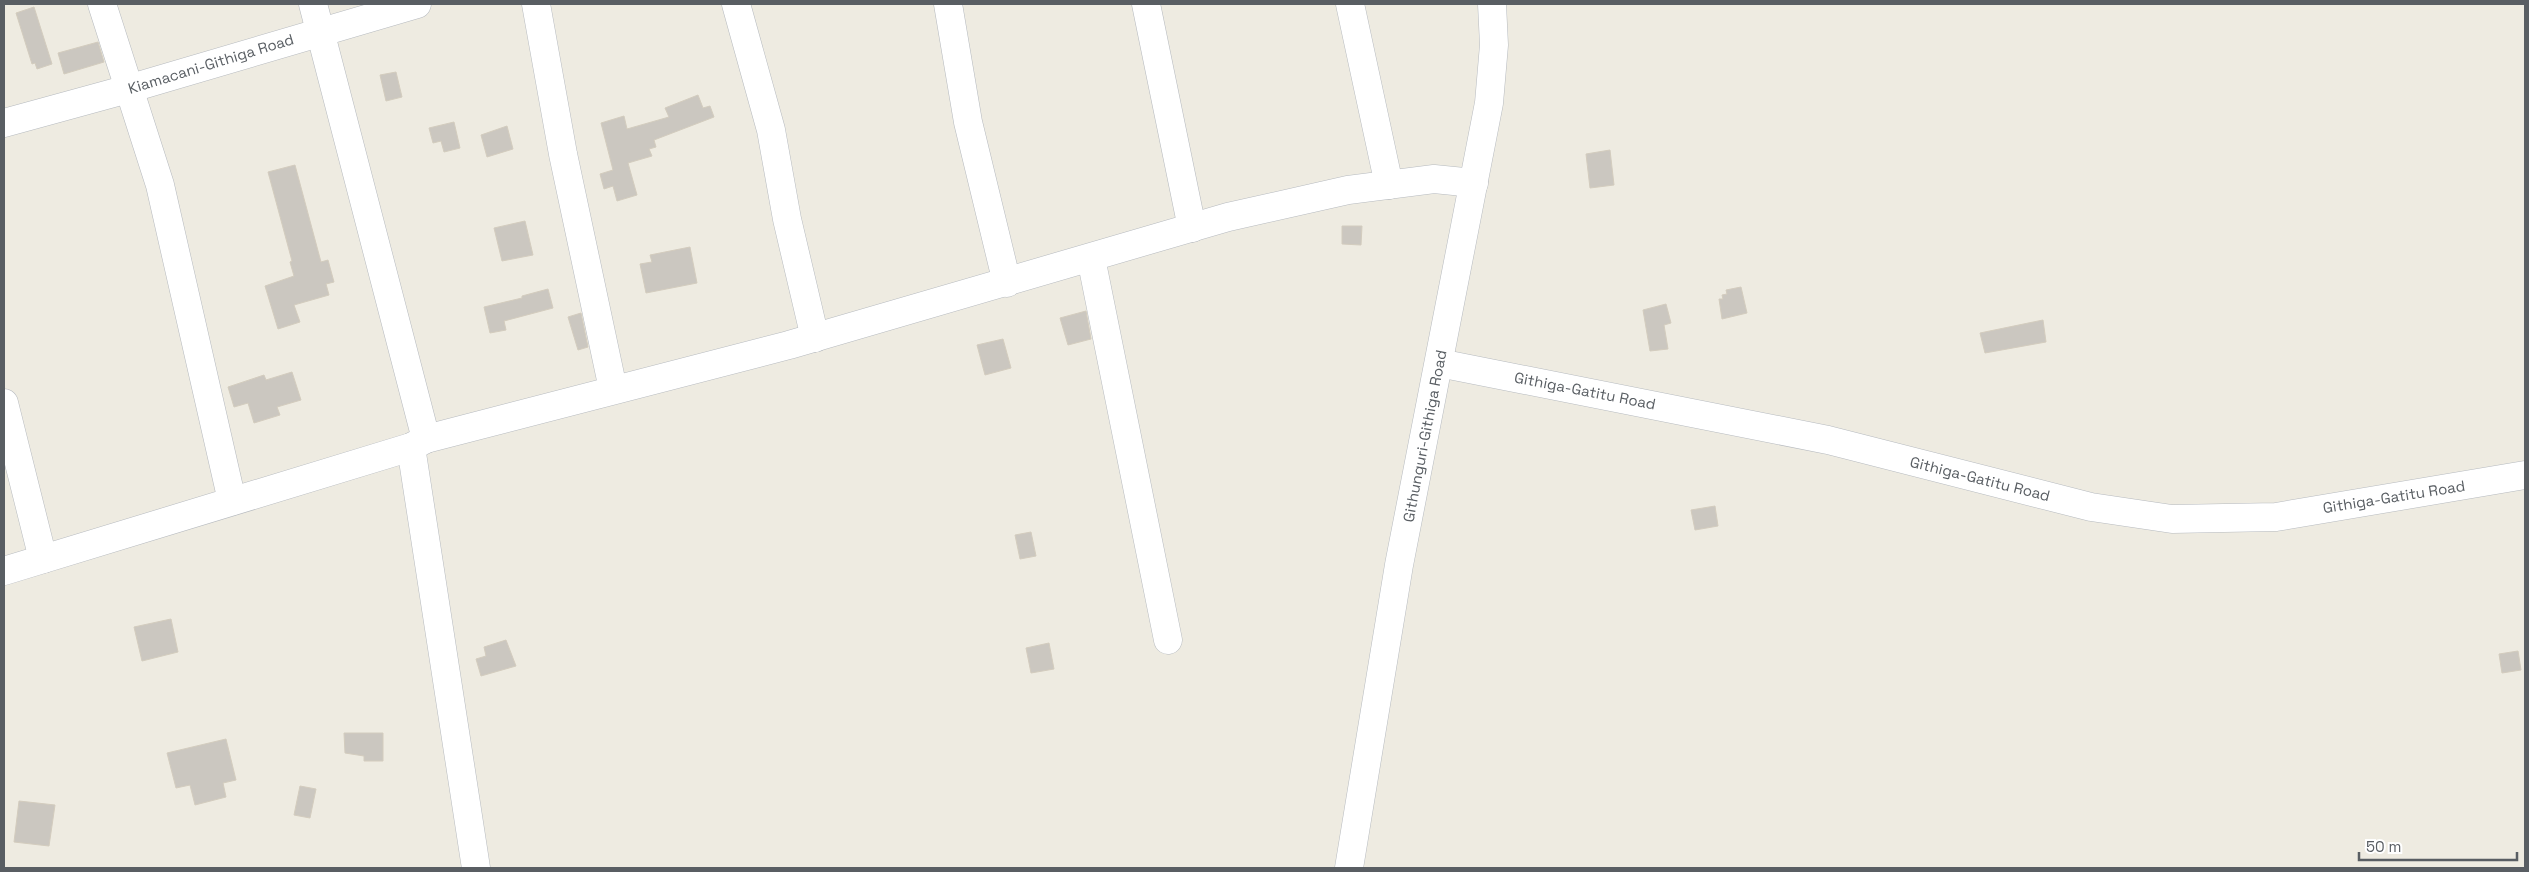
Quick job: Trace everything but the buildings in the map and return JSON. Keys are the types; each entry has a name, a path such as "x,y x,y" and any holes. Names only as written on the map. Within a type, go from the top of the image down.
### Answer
{"street":[{"path":"102,4 160,185 232,501"},
{"path":"313,4 418,443 476,868"},
{"name":"Kiamacani-Githiga Road","path":"4,123 128,89 417,4"},
{"path":"536,4 563,154 613,389"},
{"path":"736,4 771,130 787,219 815,338"},
{"path":"948,4 968,122 1006,282"},
{"path":"1146,4 1192,228"},
{"path":"1350,4 1390,185"},
{"name":"Githunguri-Githiga Road","path":"1349,868 1399,565 1489,103 1494,45 1492,4"},
{"path":"4,571 418,443 613,389 815,338 1228,217 1348,190 1434,179 1474,183"},
{"path":"1091,258 1168,640"},
{"name":"Githiga-Gatitu Road","path":"1439,362 1828,440 2091,507 2172,520 2276,516 2525,475"},
{"path":"4,403 43,559"}]}
